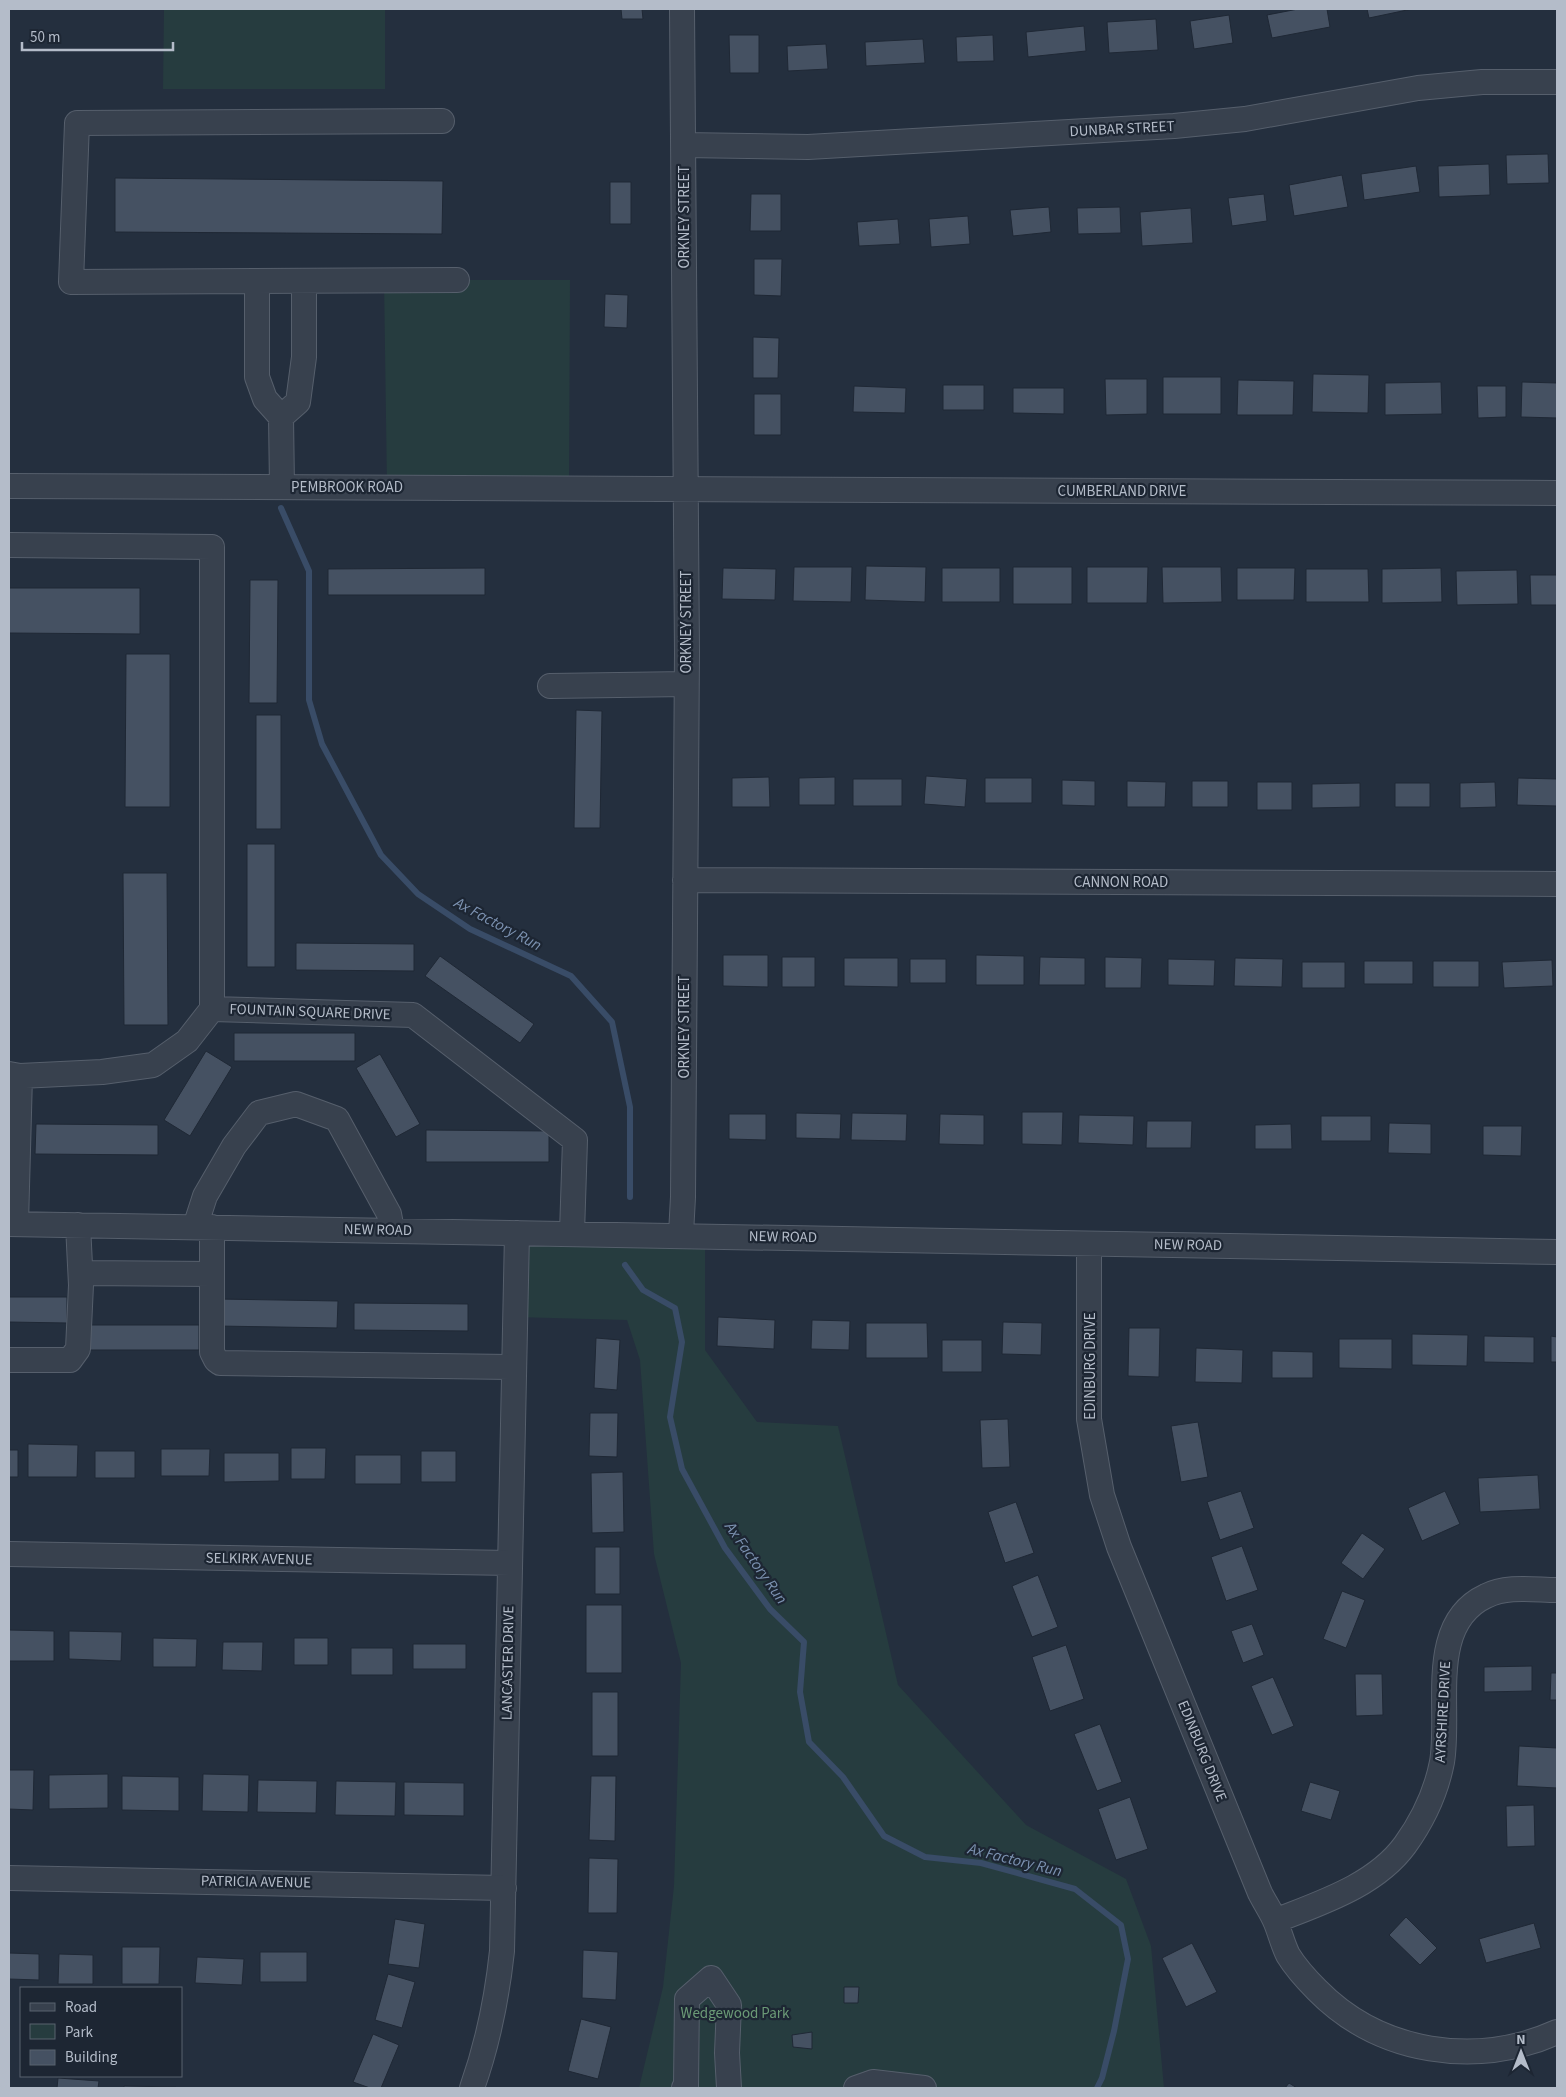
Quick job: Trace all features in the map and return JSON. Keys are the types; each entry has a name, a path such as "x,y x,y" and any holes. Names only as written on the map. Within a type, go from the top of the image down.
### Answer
{"street":[{"name":"ORKNEY STREET","path":"681,1234 683,1197 686,684 682,9"},
{"name":"DUNBAR STREET","path":"684,145 808,147 1174,126 1245,119 1418,88 1482,82 1557,82"},
{"path":"442,121 77,123 71,282 457,280"},
{"path":"281,416 298,402 304,357 304,280"},
{"path":"257,281 257,377 265,399 281,416 282,487"},
{"name":"PEMBROOK ROAD","path":"9,486 686,489"},
{"name":"CUMBERLAND DRIVE","path":"686,489 1557,493"},
{"path":"9,544 212,547 212,1009"},
{"path":"550,686 686,684"},
{"name":"CANNON ROAD","path":"685,880 1557,884"},
{"name":"FOUNTAIN SQUARE DRIVE","path":"12,1224 14,1075 102,1072 153,1065 187,1041 212,1009 413,1015 574,1140 572,1233"},
{"path":"392,1230 389,1214 337,1119 296,1104 259,1113 234,1146 205,1196 204,1227 212,1274 212,1352 216,1360 220,1363 514,1367"},
{"name":"NEW ROAD","path":"12,1224 681,1234 1090,1244 1557,1252"},
{"path":"9,1360 70,1360 78,1349 81,1273 78,1225"},
{"name":"LANCASTER DRIVE","path":"472,2088 483,2056 496,2003 502,1951 517,1233"},
{"name":"EDINBURG DRIVE","path":"1090,1244 1089,1419 1102,1495 1119,1547 1260,1893 1275,1921 1288,1955 1308,1981 1346,2015 1366,2027 1397,2041 1432,2050 1466,2052 1512,2047 1557,2032"},
{"path":"81,1273 212,1274"},
{"name":"SELKIRK AVENUE","path":"9,1554 510,1563"},
{"name":"AYRSHIRE DRIVE","path":"1275,1921 1333,1897 1363,1882 1378,1871 1404,1846 1425,1814 1433,1796 1442,1762 1447,1650 1452,1629 1461,1614 1486,1595 1500,1591 1557,1590"},
{"name":"PATRICIA AVENUE","path":"9,1878 504,1888"},
{"path":"684,2088 686,2086 687,1999 711,1978 729,2005 729,2088"},
{"path":"856,2088 873,2082 924,2088"}],"green space":[{"path":"164,9 385,9 385,89 163,89"},
{"path":"384,280 570,280 569,488 387,487"},
{"name":"Wedgewood Park","path":"517,1233 705,1235 705,1350 757,1422 838,1426 898,1685 1026,1825 1126,1879 1151,1946 1164,2088 639,2088 663,1987 674,1886 681,1663 654,1554 640,1360 627,1320 515,1317"}],"building":[{"path":"621,9 642,9 643,19 622,19"},
{"path":"1298,9 1327,9 1330,27 1272,38 1267,15"},
{"path":"1367,9 1412,9 1369,18"},
{"path":"1229,15 1233,43 1194,49 1190,21"},
{"path":"1156,19 1158,50 1109,53 1107,22"},
{"path":"1084,26 1086,51 1028,57 1026,32"},
{"path":"729,35 759,35 759,73 730,73"},
{"path":"993,35 994,61 957,62 956,37"},
{"path":"923,39 925,63 866,66 865,42"},
{"path":"826,44 828,69 788,71 787,46"},
{"path":"1548,154 1549,183 1507,184 1506,155"},
{"path":"1489,164 1490,195 1439,197 1438,166"},
{"path":"1416,166 1420,192 1364,200 1361,174"},
{"path":"1342,175 1348,207 1294,216 1289,185"},
{"path":"115,178 443,181 442,234 115,232"},
{"path":"610,182 631,182 631,224 610,224"},
{"path":"751,194 781,194 781,231 750,231"},
{"path":"1264,194 1267,221 1232,226 1228,198"},
{"path":"1049,207 1051,232 1013,236 1010,210"},
{"path":"1120,207 1121,233 1078,234 1077,208"},
{"path":"1191,208 1193,243 1142,246 1140,212"},
{"path":"968,216 970,244 931,247 929,219"},
{"path":"898,219 900,244 859,246 857,222"},
{"path":"754,259 782,259 781,296 754,295"},
{"path":"605,294 628,295 627,328 604,327"},
{"path":"753,337 779,338 778,378 753,378"},
{"path":"1313,374 1369,375 1368,413 1312,412"},
{"path":"1163,377 1221,377 1221,414 1163,414"},
{"path":"1105,379 1147,379 1147,414 1106,415"},
{"path":"1238,380 1294,381 1293,415 1237,415"},
{"path":"1441,382 1442,414 1385,415 1385,383"},
{"path":"1522,382 1557,383 1557,418 1521,417"},
{"path":"943,385 984,385 984,410 943,410"},
{"path":"854,386 906,388 905,413 853,412"},
{"path":"1477,386 1506,386 1506,417 1478,418"},
{"path":"1013,388 1064,388 1064,414 1013,413"},
{"path":"754,394 781,394 781,435 754,435"},
{"path":"866,566 926,567 925,602 865,600"},
{"path":"794,567 852,567 851,602 793,601"},
{"path":"1013,567 1072,567 1072,604 1013,604"},
{"path":"1087,567 1148,567 1147,603 1087,603"},
{"path":"1162,567 1221,567 1222,602 1163,603"},
{"path":"485,568 485,595 328,595 328,569"},
{"path":"723,568 776,569 775,600 722,599"},
{"path":"942,568 1000,568 1000,602 942,602"},
{"path":"1237,568 1295,568 1294,600 1237,600"},
{"path":"1441,568 1442,602 1382,603 1382,569"},
{"path":"1306,569 1368,569 1369,602 1306,602"},
{"path":"1517,570 1518,604 1457,605 1456,571"},
{"path":"1530,575 1557,575 1557,605 1531,605"},
{"path":"250,580 278,580 277,703 249,703"},
{"path":"9,588 140,588 140,634 9,633"},
{"path":"126,654 170,654 170,807 125,807"},
{"path":"576,710 602,711 600,828 574,828"},
{"path":"256,715 281,715 281,829 256,829"},
{"path":"926,776 967,779 965,807 924,804"},
{"path":"769,777 770,807 732,807 732,778"},
{"path":"835,777 835,805 799,805 799,778"},
{"path":"985,778 1032,778 1032,803 985,803"},
{"path":"1518,778 1557,779 1557,806 1517,805"},
{"path":"853,779 902,779 902,806 853,806"},
{"path":"1062,780 1095,781 1095,806 1062,805"},
{"path":"1127,781 1166,782 1165,807 1127,807"},
{"path":"1192,781 1228,781 1228,807 1192,807"},
{"path":"1257,782 1292,782 1292,810 1257,810"},
{"path":"1495,782 1496,807 1460,808 1460,783"},
{"path":"1360,783 1360,807 1312,808 1312,784"},
{"path":"1395,783 1430,783 1430,807 1395,807"},
{"path":"247,844 275,844 275,967 247,967"},
{"path":"123,873 167,873 168,1025 124,1025"},
{"path":"296,943 414,944 414,971 296,970"},
{"path":"723,955 768,955 768,987 723,986"},
{"path":"976,955 1024,956 1024,985 976,985"},
{"path":"440,956 534,1024 520,1043 425,976"},
{"path":"782,957 815,957 815,987 782,987"},
{"path":"1040,957 1085,958 1085,985 1039,985"},
{"path":"1105,957 1142,958 1141,988 1105,988"},
{"path":"844,958 898,958 898,987 844,986"},
{"path":"1235,958 1283,959 1282,987 1234,986"},
{"path":"910,959 946,959 946,983 910,983"},
{"path":"1168,959 1215,960 1214,986 1168,985"},
{"path":"1552,960 1553,986 1504,988 1502,962"},
{"path":"1364,961 1413,961 1413,984 1364,984"},
{"path":"1433,961 1479,961 1479,987 1433,987"},
{"path":"1302,962 1345,962 1345,988 1302,988"},
{"path":"234,1033 355,1033 355,1061 234,1061"},
{"path":"206,1051 232,1067 190,1136 164,1120"},
{"path":"380,1054 420,1124 396,1137 356,1068"},
{"path":"1022,1112 1063,1112 1062,1145 1022,1144"},
{"path":"796,1113 841,1114 840,1139 796,1138"},
{"path":"852,1113 907,1114 906,1141 851,1140"},
{"path":"729,1114 766,1114 766,1140 729,1139"},
{"path":"940,1114 984,1115 984,1145 939,1144"},
{"path":"1079,1115 1134,1116 1133,1145 1078,1143"},
{"path":"1321,1116 1371,1116 1371,1141 1321,1141"},
{"path":"1147,1121 1192,1121 1191,1148 1146,1148"},
{"path":"1389,1123 1431,1124 1431,1154 1388,1153"},
{"path":"36,1124 158,1125 158,1155 35,1154"},
{"path":"1291,1124 1292,1149 1255,1149 1255,1125"},
{"path":"1483,1126 1522,1126 1521,1156 1483,1155"},
{"path":"426,1130 549,1131 549,1162 426,1162"},
{"path":"9,1297 67,1297 67,1323 9,1322"},
{"path":"218,1299 338,1301 337,1328 217,1326"},
{"path":"354,1303 468,1304 468,1331 354,1330"},
{"path":"718,1317 775,1320 774,1349 717,1346"},
{"path":"812,1320 850,1321 849,1350 811,1349"},
{"path":"1003,1322 1042,1323 1041,1355 1002,1354"},
{"path":"866,1323 927,1323 928,1358 866,1358"},
{"path":"84,1325 199,1325 199,1350 84,1350"},
{"path":"1129,1328 1160,1328 1159,1377 1128,1376"},
{"path":"1412,1334 1468,1335 1467,1366 1412,1365"},
{"path":"1484,1336 1534,1337 1534,1363 1484,1362"},
{"path":"1551,1336 1557,1337 1557,1362 1551,1362"},
{"path":"596,1338 620,1340 617,1390 594,1388"},
{"path":"1339,1339 1392,1339 1392,1369 1339,1368"},
{"path":"942,1340 982,1340 982,1372 942,1372"},
{"path":"1196,1348 1243,1350 1242,1383 1195,1382"},
{"path":"1272,1351 1313,1352 1313,1378 1272,1378"},
{"path":"590,1413 618,1413 617,1457 589,1456"},
{"path":"1008,1419 1010,1467 982,1468 980,1420"},
{"path":"1198,1422 1208,1477 1181,1482 1171,1426"},
{"path":"28,1444 78,1445 77,1477 28,1477"},
{"path":"291,1448 326,1448 325,1479 291,1479"},
{"path":"161,1449 210,1449 209,1476 161,1476"},
{"path":"9,1450 18,1450 18,1477 9,1477"},
{"path":"95,1451 135,1451 135,1478 95,1478"},
{"path":"421,1451 456,1451 456,1482 421,1482"},
{"path":"224,1453 279,1453 279,1481 224,1482"},
{"path":"355,1455 401,1455 401,1484 355,1484"},
{"path":"623,1472 624,1532 592,1533 591,1473"},
{"path":"1538,1475 1540,1509 1480,1512 1478,1478"},
{"path":"1241,1491 1254,1528 1220,1540 1207,1502"},
{"path":"1445,1491 1460,1524 1422,1541 1408,1508"},
{"path":"1016,1502 1034,1553 1005,1563 988,1512"},
{"path":"1362,1533 1385,1549 1363,1579 1341,1563"},
{"path":"1242,1546 1258,1590 1226,1601 1211,1557"},
{"path":"595,1547 620,1547 620,1594 595,1594"},
{"path":"1038,1575 1058,1627 1032,1637 1012,1586"},
{"path":"1342,1591 1365,1600 1346,1648 1323,1639"},
{"path":"586,1605 622,1605 622,1673 586,1673"},
{"path":"1252,1624 1264,1655 1243,1663 1231,1631"},
{"path":"9,1630 54,1631 54,1661 9,1661"},
{"path":"69,1631 122,1632 121,1661 69,1659"},
{"path":"153,1638 197,1639 196,1667 153,1667"},
{"path":"294,1638 328,1638 328,1665 294,1665"},
{"path":"223,1642 263,1642 262,1671 222,1670"},
{"path":"413,1644 466,1644 466,1669 413,1669"},
{"path":"1066,1645 1084,1699 1050,1711 1032,1657"},
{"path":"351,1648 393,1648 393,1675 351,1675"},
{"path":"1532,1666 1532,1691 1484,1692 1484,1667"},
{"path":"1551,1673 1557,1673 1557,1700 1550,1700"},
{"path":"1355,1674 1382,1674 1383,1715 1356,1716"},
{"path":"1273,1677 1294,1726 1272,1735 1251,1686"},
{"path":"592,1692 618,1692 618,1756 592,1756"},
{"path":"1100,1724 1122,1782 1097,1791 1074,1734"},
{"path":"1519,1746 1557,1748 1557,1788 1517,1786"},
{"path":"9,1770 34,1770 33,1810 9,1809"},
{"path":"108,1774 108,1808 49,1809 49,1775"},
{"path":"203,1774 249,1775 248,1812 202,1811"},
{"path":"122,1776 179,1777 179,1811 122,1810"},
{"path":"591,1776 616,1776 615,1841 589,1840"},
{"path":"258,1780 317,1781 316,1813 257,1812"},
{"path":"336,1781 396,1782 395,1816 335,1815"},
{"path":"404,1782 464,1783 464,1816 404,1815"},
{"path":"1310,1782 1340,1791 1331,1820 1301,1811"},
{"path":"1130,1797 1148,1849 1116,1860 1098,1809"},
{"path":"1534,1805 1535,1846 1507,1847 1506,1806"},
{"path":"589,1858 618,1859 617,1913 588,1913"},
{"path":"1406,1917 1437,1948 1420,1965 1389,1935"},
{"path":"395,1919 425,1924 419,1968 388,1964"},
{"path":"1534,1923 1541,1948 1486,1963 1479,1939"},
{"path":"1192,1943 1217,1992 1186,2007 1162,1958"},
{"path":"122,1947 160,1947 159,1984 122,1984"},
{"path":"583,1950 618,1952 616,2000 582,1998"},
{"path":"260,1952 307,1952 307,1982 260,1982"},
{"path":"9,1953 39,1954 39,1980 9,1979"},
{"path":"59,1954 93,1955 93,1984 58,1984"},
{"path":"197,1957 244,1959 242,1985 195,1983"},
{"path":"388,1974 415,1982 402,2028 375,2020"},
{"path":"844,1987 859,1987 858,2003 844,2003"},
{"path":"581,2019 611,2027 598,2079 568,2071"},
{"path":"812,2032 812,2049 793,2047 792,2035"},
{"path":"373,2034 399,2045 381,2088 370,2088 353,2082"},
{"path":"58,2078 99,2081 98,2088 57,2088"},
{"path":"1289,2083 1297,2088 1285,2088"},
{"path":"124,2086 176,2087 176,2088 124,2088"}],"waterway":[{"name":"Ax Factory Run","path":"281,508 309,571 309,700 322,744 381,855 418,894 470,929 571,976 612,1022 630,1107 630,1197"},
{"name":"Ax Factory Run","path":"625,1265 643,1290 675,1308 682,1342 670,1417 682,1469 725,1548 770,1609 804,1642 800,1692 809,1742 843,1777 884,1836 925,1857 981,1863 1075,1889 1121,1925 1128,1959 1114,2031 1102,2078 1097,2088"}]}
